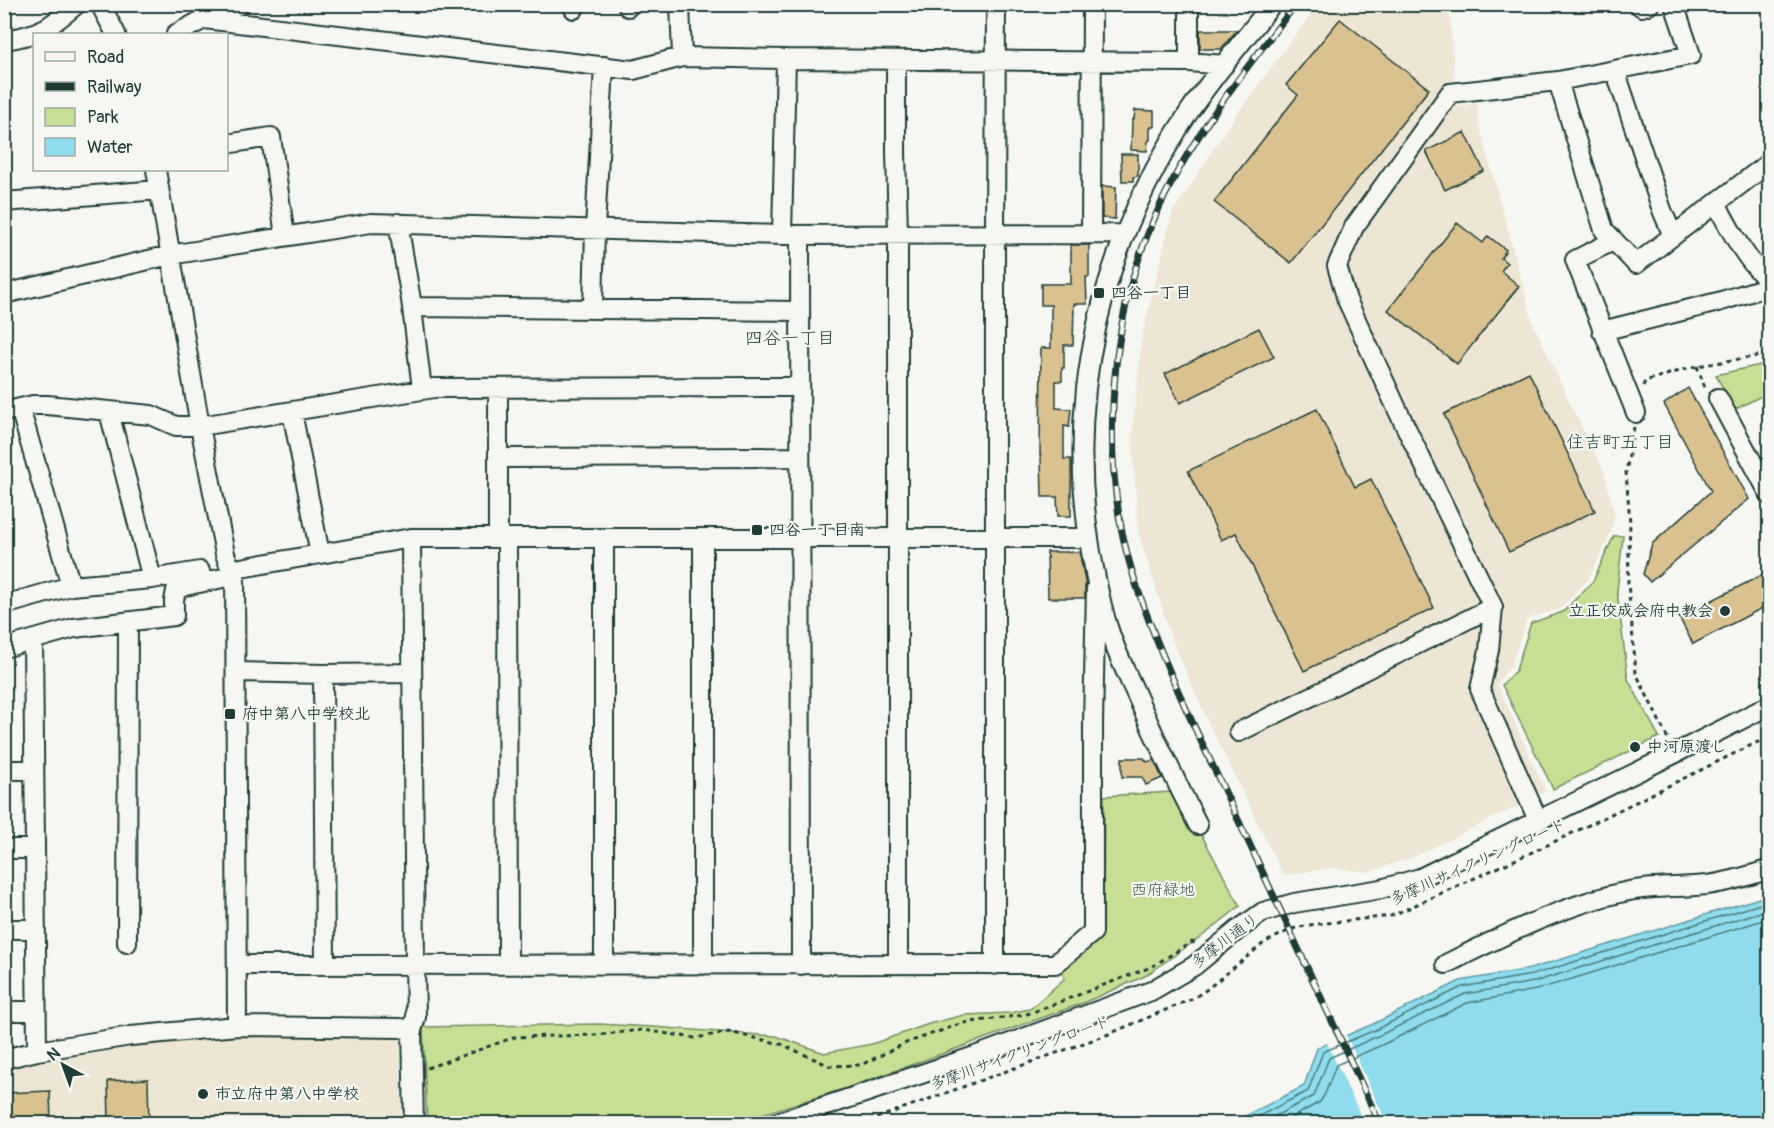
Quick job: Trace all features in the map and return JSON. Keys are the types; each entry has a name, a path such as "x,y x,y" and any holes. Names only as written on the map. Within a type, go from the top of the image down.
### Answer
{"street":[{"path":"37,33 52,26 77,4"},
{"path":"100,4 115,33"},
{"path":"178,33 204,19 241,4"},
{"path":"680,4 682,57"},
{"path":"995,965 996,4"},
{"path":"1091,234 1092,4"},
{"path":"1189,4 1189,62"},
{"path":"1198,825 1123,666 1108,630 1096,588 1082,482 1085,392 1090,352 1103,301 1125,234 1164,153 1190,111 1272,4"},
{"path":"1638,4 1641,7 1650,4"},
{"path":"1538,820 1480,689 1489,650 1493,607 1347,300 1337,266 1353,227 1450,93 1557,81 1691,55 1674,4"},
{"path":"204,19 633,70 682,57 1189,62 1224,65"},
{"path":"4,40 33,34"},
{"path":"786,59 791,235 799,311 801,965"},
{"path":"896,60 898,964"},
{"path":"593,309 604,66"},
{"path":"1615,70 1662,210 1673,236"},
{"path":"1557,81 1604,230 1636,264 1770,162"},
{"path":"228,144 271,137 285,236"},
{"path":"156,171 200,426 225,554 233,568 236,672 237,1026"},
{"path":"4,202 159,190"},
{"path":"1716,203 1745,254 1770,282"},
{"path":"398,222 422,389"},
{"path":"4,294 170,255 371,223 791,235 1125,234"},
{"path":"1613,241 1575,260 1636,413"},
{"path":"1602,331 1718,302 1770,286"},
{"path":"412,308 799,311"},
{"path":"70,586 12,410 47,405 151,415 176,426 200,426 422,389 800,387"},
{"path":"498,388 498,458 503,538 508,965"},
{"path":"1718,398 1770,495"},
{"path":"109,412 152,579"},
{"path":"292,412 320,555"},
{"path":"498,458 800,458"},
{"path":"4,605 70,586 152,579 233,568 411,538 1089,538"},
{"path":"411,538 416,1017 412,1030 414,1124"},
{"path":"604,538 604,965"},
{"path":"703,538 703,965"},
{"path":"4,648 75,628 174,616 176,590 223,578 233,568"},
{"path":"237,965 1055,964 1093,932 1093,723 1096,588"},
{"path":"1239,732 1493,607"},
{"path":"127,943 128,622"},
{"path":"33,640 37,1051"},
{"path":"236,672 412,673"},
{"path":"322,674 325,965"},
{"name":"多摩川通り","path":"772,1124 876,1090 1151,990 1194,966 1263,912 1305,901 1381,889 1419,878 1770,705"},
{"path":"4,770 34,770"},
{"path":"4,849 34,849"},
{"path":"1446,964 1556,913 1588,902 1651,888 1708,885 1744,878 1770,869"},
{"path":"4,929 35,929"},
{"path":"4,1011 36,1011"},
{"path":"4,1059 37,1051 131,1036 237,1026 412,1030"}],"path":[{"path":"1668,739 1636,673 1628,583 1630,523 1626,472 1637,397 1645,381 1697,366 1770,354"},
{"path":"1697,366 1707,393 1718,398"},
{"name":"多摩川サイクリングロード","path":"860,1124 1109,1034 1192,999 1264,943 1292,929 1308,925 1391,916 1552,843 1770,736"},
{"path":"413,1073 515,1037 596,1035 643,1030 695,1038 729,1032 781,1044 830,1066 861,1065 906,1043 963,1023 1024,1015 1044,1008 1151,967 1192,942 1212,951"}],"shaded area":[{"path":"1318,5 1449,5 1457,106 1477,103 1478,120 1533,323 1604,472 1615,516 1607,542 1588,580 1560,609 1527,619 1511,666 1497,684 1546,792 1412,858 1368,872 1332,868 1283,875 1205,715 1171,637 1138,531 1132,435 1142,337 1172,214 1233,119"},
{"name":"市立府中第八中学校","path":"240,1033 394,1035 401,1043 402,1123 5,1123 4,1065 131,1041"}],"green space":[{"path":"1769,363 1769,392 1734,410 1716,375"},
{"path":"1614,536 1623,536 1617,591 1628,679 1659,737 1553,789 1502,685 1516,670 1531,623 1563,612 1593,581"},
{"name":"西府緑地","path":"1171,792 1190,827 1202,836 1240,906 1145,976 1083,1003 844,1089 732,1123 427,1123 423,1027 598,1024 653,1027 776,1036 824,1053 872,1044 929,1024 964,1015 1010,1013 1030,1009 1064,979 1062,966 1098,936 1103,922 1104,796"}],"water":[{"path":"1769,895 1769,1123 1230,1124 1304,1086 1317,1048 1373,1024 1460,981 1530,969"}],"pier":[{"path":"1345,1033 1387,1123 1364,1123 1326,1041"}],"building":[{"path":"1340,19 1429,89 1291,263 1214,202 1298,95 1286,85"},
{"path":"1200,30 1237,30 1221,49 1200,49"},
{"path":"1135,110 1154,111 1154,127 1150,127 1147,151 1131,150 1132,120"},
{"path":"1465,132 1484,171 1445,190 1426,151"},
{"path":"1121,154 1138,154 1138,176 1133,177 1133,181 1122,181"},
{"path":"1102,186 1116,187 1115,219 1102,218"},
{"path":"1457,223 1483,243 1488,236 1506,250 1501,258 1507,263 1501,271 1519,286 1457,364 1388,310"},
{"path":"1071,245 1089,245 1089,277 1086,277 1087,304 1074,304 1073,345 1064,345 1062,381 1056,381 1056,408 1071,409 1069,427 1064,426 1064,459 1071,459 1071,516 1058,516 1057,497 1042,497 1041,348 1051,348 1051,305 1041,305 1041,284 1071,284"},
{"path":"1259,328 1274,357 1180,403 1165,374"},
{"path":"1529,372 1595,511 1509,552 1444,414"},
{"path":"1688,388 1749,499 1650,582 1643,574 1652,544 1711,491 1664,404"},
{"path":"1317,409 1355,487 1371,479 1434,608 1304,671 1236,533 1221,540 1188,471"},
{"path":"1047,552 1078,552 1085,581 1085,598 1048,598"},
{"name":"立正佼成会府中教会","path":"1762,575 1770,588 1770,604 1693,644 1679,617"},
{"path":"1122,758 1144,758 1147,762 1154,760 1162,778 1146,785 1142,777 1122,777"},
{"path":"148,1079 149,1124 109,1124 108,1081"},
{"path":"50,1091 51,1124 4,1124 4,1093"}],"railway":[{"path":"1296,4 1194,143 1161,204 1147,236 1124,315 1117,358 1113,401 1115,487 1121,529 1131,568 1154,634 1197,732 1380,1124"}],"place":[{"name":"四谷一丁目","path":"1099,293"},
{"name":"四谷一丁目南","path":"757,530"},
{"name":"立正佼成会府中教会","path":"1725,611"},
{"name":"府中第八中学校北","path":"230,714"},
{"name":"中河原渡し","path":"1635,747"},
{"name":"市立府中第八中学校","path":"203,1094"}],"district":[{"name":"四谷一丁目","path":"790,338"},
{"name":"住吉町五丁目","path":"1620,442"}]}
